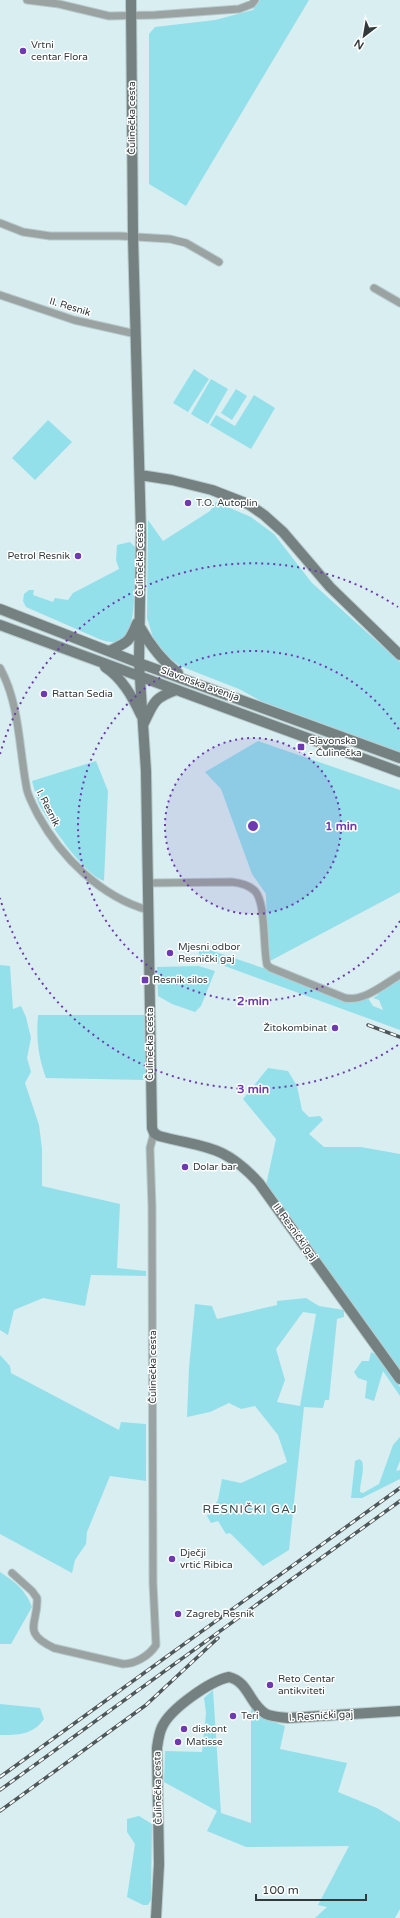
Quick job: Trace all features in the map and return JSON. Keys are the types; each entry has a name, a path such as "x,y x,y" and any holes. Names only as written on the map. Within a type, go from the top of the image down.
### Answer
{"street":[{"path":"27,0 59,4 108,16 155,15 239,9 252,4 255,0"},
{"name":"Čulinečka cesta","path":"12,1573 38,1598 33,1627 34,1633 45,1644 54,1648 116,1663 130,1664 137,1661 156,1645 153,1583 152,1215 150,1148 154,1133 151,1120 144,723 139,663 141,534 133,236 131,0"},
{"path":"0,223 23,232 50,236 133,236 170,239 186,243 219,262"},
{"path":"374,288 400,303"},
{"name":"II. Resnik","path":"0,295 74,320 136,334"},
{"path":"140,475 172,480 212,490 248,504 264,515 283,532 312,567 400,655"},
{"name":"Slavonska avenija","path":"0,609 139,663 400,758"},
{"path":"109,651 124,645 129,640 139,621"},
{"path":"139,621 150,644 163,661 188,680"},
{"name":"Slavonska avenija","path":"0,625 400,772"},
{"path":"92,658 114,673 121,681 128,691 144,723"},
{"name":"I. Resnik","path":"0,668 11,699 18,727 28,792 45,828 60,848 97,885 132,905 148,910"},
{"path":"144,723 156,700 160,696 176,690"},
{"path":"148,883 232,882 245,884 256,892 261,902 267,965 345,998 360,998 400,975"},
{"name":"II. Resnički gaj","path":"154,1133 159,1136 211,1147 223,1153 246,1169 259,1183 400,1379"},
{"name":"Čulinečka cesta","path":"156,1918 159,1864 157,1748 161,1727 171,1714 214,1682 229,1677 236,1678"},
{"name":"I. Resnički gaj","path":"236,1678 246,1688 258,1708 276,1717 288,1718 400,1711"}],"shaded area":[{"path":"260,0 309,0 186,206 149,184 149,34 155,27 215,20 253,10"},
{"path":"194,369 209,379 188,412 173,403"},
{"path":"211,379 228,389 208,424 191,414"},
{"path":"236,389 247,396 232,420 221,413"},
{"path":"254,395 275,408 251,449 210,425 216,415 235,426"},
{"path":"48,420 72,442 35,480 12,458"},
{"path":"216,502 251,517 274,534 312,583 400,662 400,752 261,701 239,689 180,666 156,647 147,618 148,520 163,541 210,511"},
{"path":"130,542 135,547 133,608 129,630 122,640 112,642 99,639 26,607 23,601 24,594 29,590 34,590 33,595 53,602 55,598 68,600 73,593 119,569 116,560 117,545"},
{"path":"258,741 400,790 400,892 270,961 268,957 266,894 252,874 221,789 205,772"},
{"path":"96,761 108,791 104,881 96,877 77,859 59,835 39,804 32,781"},
{"path":"207,949 269,970 350,1001 358,1002 368,998 373,1006 383,1010 379,1000 373,998 378,995 377,993 400,979 400,1030 200,957 198,950"},
{"path":"0,965 10,966 13,1009 21,1006 26,1017 31,1038 27,1058 31,1072 25,1083 39,1125 42,1149 42,1186 120,1204 117,1268 146,1271 146,1276 91,1275 85,1306 43,1298 14,1310 8,1335 0,1330"},
{"path":"199,966 215,971 201,1006 195,1012 172,1004 158,996 157,967"},
{"path":"38,1015 145,1015 146,1080 46,1078 38,1047"},
{"path":"268,1068 288,1071 297,1086 302,1110 309,1117 320,1116 323,1120 309,1134 324,1147 361,1147 400,1154 400,1370 266,1185 276,1139 243,1099"},
{"path":"306,1298 319,1306 344,1310 344,1317 337,1319 329,1400 325,1400 323,1408 304,1407 289,1550 263,1566 230,1533 226,1534 218,1521 211,1523 207,1516 218,1500 222,1479 241,1483 287,1462 278,1435 255,1406 241,1409 229,1403 210,1412 187,1417 189,1368 195,1304 212,1306 217,1319 277,1305 277,1301","holes":["303,1312 316,1314 300,1406 277,1402 285,1380 276,1349"]},
{"path":"371,1352 378,1356 400,1387 400,1396 383,1371 374,1401 365,1398 367,1381 358,1378 354,1372 362,1361 369,1361"},
{"path":"0,1355 10,1366 11,1373 119,1430 121,1422 146,1424 146,1481 110,1476 87,1532 86,1544 75,1560 72,1573 0,1534"},
{"path":"400,1437 400,1461 396,1471 400,1470 400,1479 362,1498 351,1498 355,1461 359,1459 362,1461 363,1469 360,1492 363,1493 379,1484 393,1445"},
{"path":"0,1572 19,1586 32,1607 11,1644 0,1644"},
{"path":"213,1690 221,1813 251,1823 251,1708 254,1708 268,1720 285,1726 280,1749 347,1763 338,1792 377,1808 400,1822 400,1909 395,1918 315,1918 327,1907 318,1905 349,1846 246,1847 207,1831 217,1811 164,1782 165,1751 202,1752 206,1713 204,1698"},
{"path":"0,1704 40,1708 44,1719 35,1728 25,1733 0,1735"},
{"path":"139,1816 152,1824 151,1900 148,1905 143,1905 127,1897 135,1844 127,1832 127,1819"}],"railway":[{"path":"368,1025 400,1037"},
{"path":"0,1777 400,1488"},
{"path":"0,1790 400,1501"},
{"path":"0,1811 146,1705 218,1638"}],"place":[{"name":"Vrtni centar Flora","path":"23,51"},
{"name":"T.O. Autoplin","path":"188,503"},
{"name":"Petrol Resnik","path":"78,556"},
{"name":"Rattan Sedia","path":"44,694"},
{"name":"Slavonska - Čulinečka","path":"301,747"},
{"name":"Mjesni odbor Resnički gaj","path":"170,953"},
{"name":"Resnik silos","path":"145,980"},
{"name":"Žitokombinat","path":"335,1028"},
{"name":"Dolar bar","path":"185,1167"},
{"name":"Dječji vrtić Ribica","path":"172,1559"},
{"name":"Zagreb Resnik","path":"178,1614"},
{"name":"Reto Centar antikviteti","path":"270,1685"},
{"name":"Teri","path":"233,1716"},
{"name":"diskont","path":"184,1729"},
{"name":"Matisse","path":"178,1742"}],"district":[{"name":"RESNIČKI GAJ","path":"250,1509"}]}
